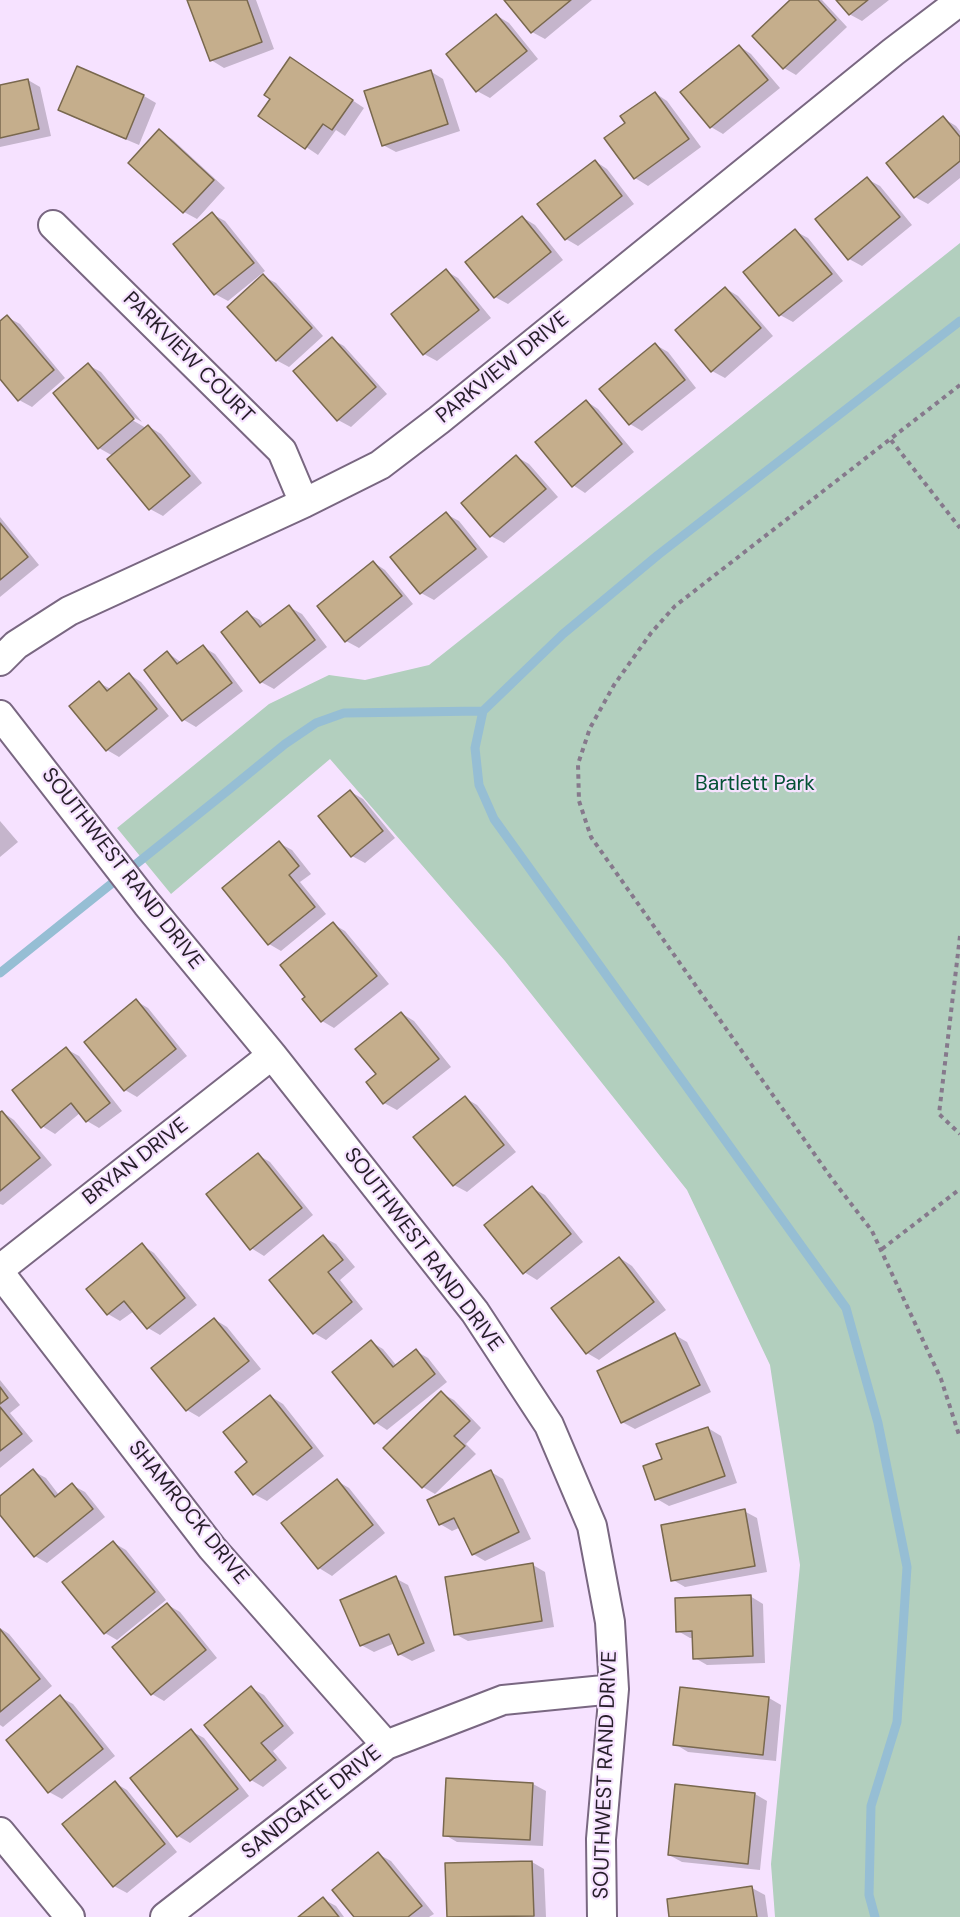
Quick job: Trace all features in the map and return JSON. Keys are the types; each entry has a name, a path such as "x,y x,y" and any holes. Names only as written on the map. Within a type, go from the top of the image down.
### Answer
{"street":[{"name":"PARKVIEW DRIVE","path":"0,661 16,645 69,611 304,503 380,465 893,52 960,1"},
{"name":"PARKVIEW COURT","path":"53,225 282,451 304,503"},
{"name":"SOUTHWEST RAND DRIVE","path":"0,715 147,904 272,1055 475,1312 549,1425 592,1526 610,1622 614,1689 601,1839 602,1917"},
{"name":"BRYAN DRIVE","path":"0,1271 272,1055"},
{"name":"SHAMROCK DRIVE","path":"0,1271 212,1548 386,1745"},
{"name":"SANDGATE DRIVE","path":"165,1917 386,1745 503,1700 614,1689"},
{"path":"0,1832 70,1917"}],"path":[{"path":"960,385 675,606 651,633 614,685 590,728 578,764 579,801 591,837 832,1179 872,1231 941,1379 960,1438"},
{"path":"891,440 960,528"},
{"path":"960,936 939,1114 960,1134"},
{"path":"882,1249 960,1189"}],"green space":[{"name":"Bartlett Park","path":"960,243 960,1917 775,1917 771,1864 800,1565 770,1365 687,1190 505,961 330,759 171,894 117,828 269,704 329,675 365,680 429,665"}],"building":[{"path":"187,0 247,0 262,42 210,61"},
{"path":"504,0 571,0 531,33"},
{"path":"790,0 818,0 836,20 783,69 752,36"},
{"path":"836,0 868,0 849,15"},
{"path":"496,14 527,51 476,92 446,54"},
{"path":"739,45 768,80 710,128 680,92"},
{"path":"290,57 353,100 332,130 323,124 305,149 258,116 270,99 264,95"},
{"path":"77,66 144,95 126,139 58,110"},
{"path":"431,70 448,124 382,146 364,91"},
{"path":"28,79 39,129 0,138 0,85"},
{"path":"655,92 689,139 634,179 604,138 625,123 620,116"},
{"path":"943,116 960,137 960,161 914,198 886,163"},
{"path":"159,129 214,180 183,213 128,163"},
{"path":"595,160 622,196 565,240 537,204"},
{"path":"867,177 900,217 848,260 815,219"},
{"path":"212,212 254,263 214,295 173,244"},
{"path":"522,216 551,252 494,298 465,262"},
{"path":"795,229 832,274 779,316 743,272"},
{"path":"446,269 479,310 423,355 391,314"},
{"path":"263,274 312,328 276,361 227,307"},
{"path":"725,287 761,328 711,372 675,330"},
{"path":"7,315 54,370 18,401 0,379 0,321"},
{"path":"332,337 376,387 337,421 293,371"},
{"path":"655,343 685,380 629,425 599,389"},
{"path":"88,363 134,419 98,449 53,393"},
{"path":"586,400 622,444 572,487 535,442"},
{"path":"148,425 190,476 149,510 107,459"},
{"path":"516,455 546,489 490,537 461,503"},
{"path":"446,512 476,549 420,594 390,557"},
{"path":"0,523 28,557 0,580"},
{"path":"373,561 402,596 345,642 317,606"},
{"path":"289,605 315,640 260,683 221,632 247,611 260,627"},
{"path":"203,645 232,683 182,721 144,670 167,651 177,664"},
{"path":"129,673 157,709 106,751 69,706 99,681 107,691"},
{"path":"350,790 383,831 351,857 318,816"},
{"path":"279,841 299,866 289,875 315,907 268,945 222,888"},
{"path":"333,922 377,976 321,1022 302,999 305,997 280,965"},
{"path":"136,999 176,1049 124,1091 84,1042"},
{"path":"401,1012 439,1059 383,1104 366,1082 376,1074 355,1049"},
{"path":"66,1047 110,1103 86,1122 71,1103 41,1128 12,1090"},
{"path":"465,1096 504,1145 453,1186 413,1137"},
{"path":"2,1111 40,1158 0,1191 0,1112"},
{"path":"258,1153 302,1208 250,1250 206,1194"},
{"path":"532,1186 571,1234 523,1274 484,1225"},
{"path":"323,1235 343,1260 328,1272 352,1302 313,1334 269,1280"},
{"path":"142,1243 185,1298 147,1329 124,1301 107,1315 86,1289"},
{"path":"619,1257 654,1302 586,1354 551,1308"},
{"path":"214,1318 249,1361 186,1411 151,1368"},
{"path":"675,1333 700,1385 621,1423 597,1371"},
{"path":"371,1340 393,1367 416,1349 435,1374 374,1424 332,1372"},
{"path":"0,1387 8,1398 0,1404"},
{"path":"441,1391 470,1421 454,1436 465,1446 422,1488 383,1448"},
{"path":"270,1395 312,1448 253,1495 235,1472 247,1462 223,1432"},
{"path":"0,1407 22,1434 0,1451"},
{"path":"708,1427 725,1476 655,1500 643,1466 662,1459 656,1444"},
{"path":"33,1469 55,1497 72,1483 93,1509 34,1557 0,1515 0,1496"},
{"path":"491,1470 519,1532 472,1555 454,1518 439,1525 427,1500"},
{"path":"337,1479 373,1525 318,1569 281,1523"},
{"path":"745,1509 755,1566 671,1581 661,1525"},
{"path":"113,1541 155,1592 104,1634 62,1582"},
{"path":"533,1563 542,1621 454,1635 445,1577"},
{"path":"396,1576 424,1643 398,1655 389,1634 360,1646 340,1600"},
{"path":"751,1595 753,1656 693,1659 692,1631 676,1632 675,1598"},
{"path":"167,1603 206,1650 151,1695 112,1647"},
{"path":"0,1629 40,1679 0,1712"},
{"path":"251,1686 283,1726 261,1743 276,1760 250,1781 204,1725"},
{"path":"680,1687 769,1697 763,1755 673,1745"},
{"path":"60,1695 103,1749 48,1793 6,1740"},
{"path":"191,1729 238,1789 177,1837 130,1778"},
{"path":"446,1778 533,1783 530,1840 443,1836"},
{"path":"115,1781 165,1844 113,1887 62,1824"},
{"path":"675,1784 755,1793 748,1864 668,1855"},
{"path":"378,1852 422,1906 408,1917 354,1917 332,1890"},
{"path":"532,1861 534,1916 447,1917 445,1863"},
{"path":"752,1886 757,1917 669,1917 667,1899"},
{"path":"323,1897 339,1917 298,1917"}],"waterway":[{"path":"875,1917 869,1895 871,1806 897,1722 907,1567 878,1423 846,1308 494,819 479,785 475,748 483,711 563,634 658,555 960,321"},
{"path":"0,973 285,744 316,723 344,713 483,711"}]}
